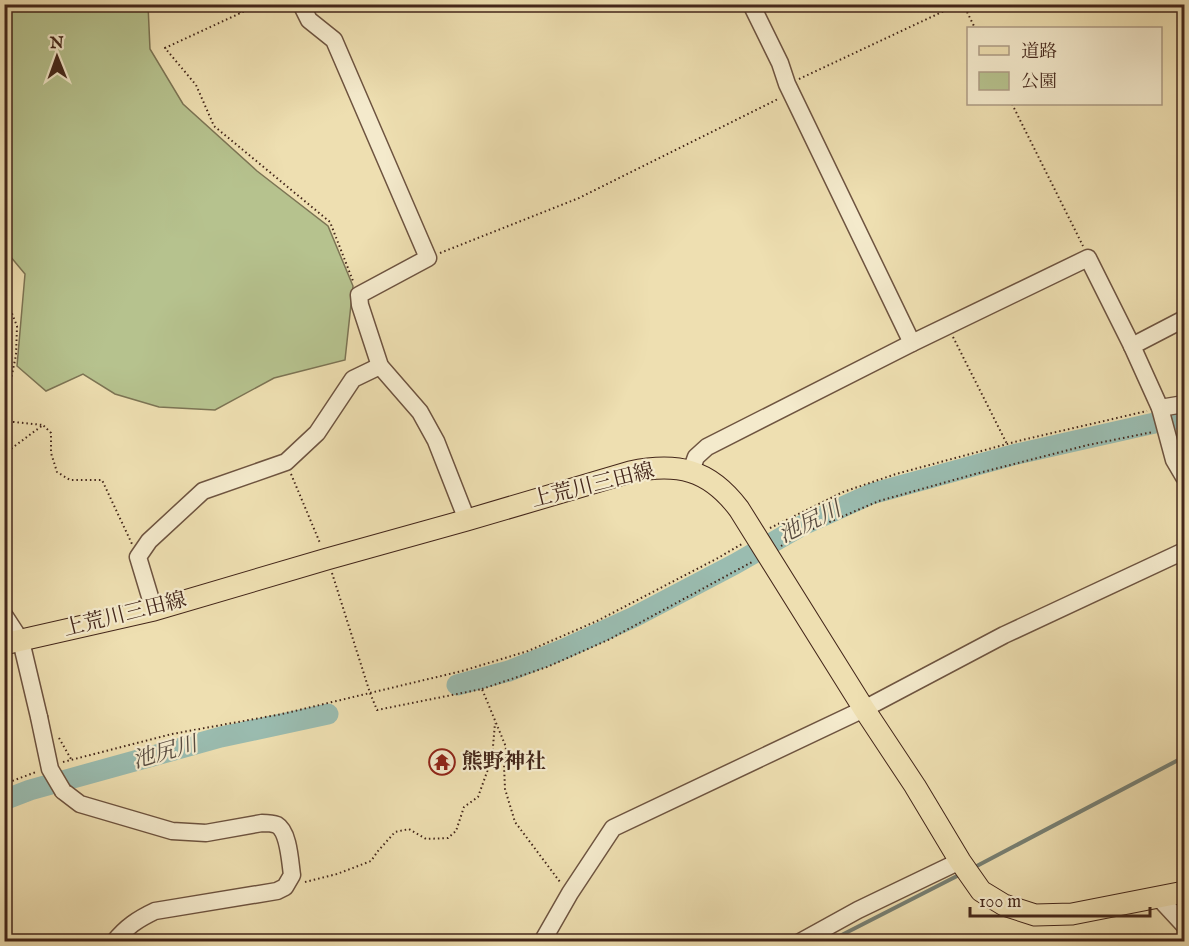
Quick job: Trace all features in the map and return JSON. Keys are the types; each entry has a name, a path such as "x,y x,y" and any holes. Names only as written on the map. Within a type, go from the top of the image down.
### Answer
{"main road":[{"name":"上荒川三田線","path":"13,643 154,610 630,472 651,467 691,471 711,481 728,495 739,509 981,891 1004,905 1035,915 1072,914 1185,892"}],"street":[{"path":"301,4 309,20 334,40 428,258 359,295 360,305 380,366 420,412 436,441 467,520"},
{"path":"751,4 780,63 787,84 912,343"},
{"path":"691,471 696,457 707,447 948,325 1088,258 1160,408 1174,460 1185,477"},
{"path":"1132,346 1185,320"},
{"path":"154,610 138,557 149,541 203,491 286,462 317,433 354,379 380,366"},
{"path":"1160,408 1185,404"},
{"path":"542,942 570,893 613,828 864,709 1004,635 1185,551"},
{"path":"4,615 39,717 50,769 63,791 80,804 172,831 206,833 262,823 278,825 286,838 292,875 285,887 277,891 155,912 138,919 123,930 114,942"},
{"path":"800,942 858,910 966,869"},
{"path":"1158,897 1185,925"}],"path":[{"path":"236,4 240,14"},
{"path":"260,4 165,48 196,85 214,126 330,222 359,295"},
{"path":"428,258 579,198 778,99 787,84 961,4 974,27"},
{"path":"1012,105 1088,258"},
{"path":"4,283 9,306 17,326 16,355 4,413"},
{"path":"948,325 1007,444"},
{"path":"60,763 172,734 282,714 462,671 528,651 597,621 718,558 755,536 843,492 925,465 1160,408"},
{"path":"4,421 43,425 51,433 51,453 57,472 70,480 102,480 138,557"},
{"path":"4,454 43,425"},
{"path":"286,462 327,558 377,710 482,689 547,667 608,640 806,532 879,501 1077,448 1166,429"},
{"path":"482,689 506,747 505,789 515,822 570,893"},
{"path":"285,887 337,874 371,861 395,832 409,829 426,839 448,838 456,831 464,807 477,797 492,758 495,720"},
{"path":"4,784 38,772"}],"green space":[{"path":"4,5 148,5 150,49 183,104 257,171 328,226 353,286 345,360 274,378 215,410 159,407 115,394 83,374 46,391 17,366 25,274 5,250"}],"waterway":[{"name":"池尻川","path":"457,685 509,671 634,617 803,525 871,494 1017,454 1184,418"},
{"name":"池尻川","path":"4,800 30,790 221,737 328,714"},
{"path":"973,868 1184,757"},
{"path":"828,942 961,874"}],"place":[{"name":"熊野神社","path":"442,762"}]}
